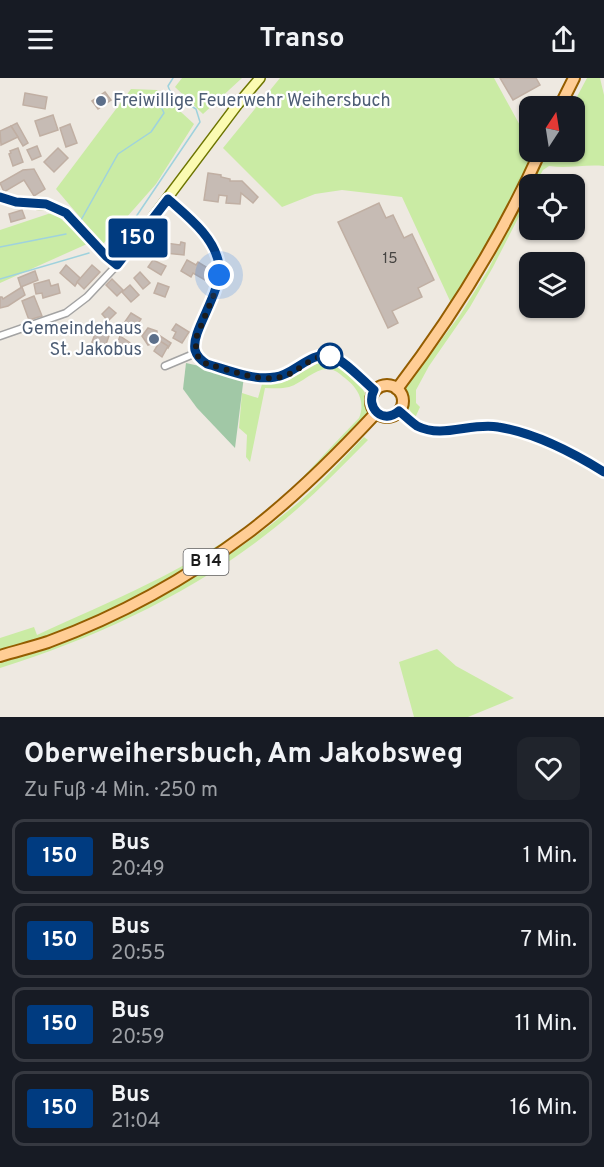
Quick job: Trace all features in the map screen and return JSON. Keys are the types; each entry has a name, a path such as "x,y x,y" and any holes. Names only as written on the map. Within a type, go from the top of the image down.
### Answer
{"main road":[{"path":"565,96 574,78"},
{"path":"397,389 436,337 494,246 535,162"},
{"path":"383,385 397,389 403,400 399,411 395,415 385,417 376,413 371,402 374,390 383,385"},
{"name":"B 14","path":"0,656 49,641 101,619 188,574 250,532 323,468 376,413"}],"street":[{"path":"0,336 66,313 87,297 117,265 260,78"},
{"path":"0,196 16,202 46,204 66,213 117,265"},
{"path":"168,199 200,229 215,252 219,264 215,292 196,338 196,353 200,360 207,364 266,378 288,375 310,360 330,356 337,359 374,390"},
{"path":"165,366 196,353"},
{"path":"399,411 415,425 428,430 443,432 478,425 497,426 516,431 564,450 604,472"}],"green space":[{"path":"182,78 242,78 203,114 175,87"},
{"path":"280,78 494,78 519,124 519,162 530,162 524,174 519,174 519,186 489,244 451,303 402,197 342,190 315,194 282,207 223,148"},
{"path":"587,78 600,78 604,95 604,166 549,166 541,174 536,174 543,162 585,162 585,96 577,96"},
{"path":"131,89 157,90 194,124 156,184 103,244 56,189"},
{"path":"519,207 519,216 493,267 416,390 416,403 420,407 415,418 407,404 406,387 460,315 488,270"},
{"path":"54,212 87,244 0,283 0,230"},
{"path":"320,362 333,362 340,366 362,388 370,402 368,416 328,461 244,534 168,581 70,629 0,650 0,638 34,627 37,635 130,593 192,561 250,524 276,503 359,418 360,397 355,388 340,374 327,369 320,370 289,387 265,388 250,462 246,457 247,435 239,428 242,393 258,398 262,384 287,381"},
{"path":"186,363 244,376 235,448 197,408 183,389"},
{"path":"364,437 368,440 305,502 229,562 193,584 118,623 40,655 0,668 0,663 41,650 120,617 195,577 231,554 299,502"},
{"path":"437,649 456,666 514,698 468,717 414,717 399,662"}],"building":[{"path":"500,78 536,78 540,85 513,100"},
{"name":"Freiwillige Feuerwehr Weihersbuch","path":"105,92 111,100 98,109 92,101"},
{"path":"25,93 47,97 45,109 23,105"},
{"path":"53,115 58,130 40,136 35,121"},
{"path":"17,123 28,143 23,146 11,126"},
{"path":"70,124 77,143 66,147 60,128"},
{"path":"11,126 18,137 1,145 0,131"},
{"path":"37,146 41,156 32,160 27,150"},
{"path":"18,148 23,162 13,166 9,154 10,151"},
{"path":"58,148 68,158 54,172 44,162"},
{"path":"34,169 45,189 34,196 24,180 4,192 0,183 23,170"},
{"path":"208,173 221,175 230,181 242,181 258,197 253,203 241,193 240,204 226,203 227,196 219,195 218,202 204,200"},
{"path":"379,203 386,218 393,215 404,238 412,234 434,280 418,288 422,297 392,311 398,323 388,328 338,222"},
{"path":"22,210 25,218 11,222 9,214"},
{"path":"181,242 185,243 184,255 165,253 166,243 180,245"},
{"path":"153,260 166,266 161,275 148,267"},
{"path":"187,260 196,265 198,262 211,270 205,280 193,273 191,277 181,271"},
{"path":"66,265 80,278 75,286 60,273"},
{"path":"92,265 100,272 84,289 77,282"},
{"path":"35,271 38,280 21,287 18,278"},
{"path":"140,272 150,283 143,289 134,278"},
{"path":"112,279 123,290 117,296 106,285"},
{"path":"49,280 51,286 58,284 60,293 43,298 42,293 36,294 34,284"},
{"path":"158,283 169,287 165,297 154,293"},
{"path":"130,285 139,295 131,302 122,292"},
{"path":"22,287 25,295 8,306 0,308 0,297 3,299"},
{"path":"34,296 42,316 29,320 22,301"},
{"path":"109,307 116,313 108,321 102,314"},
{"path":"131,313 141,319 134,330 124,323"},
{"path":"176,324 189,332 182,343 173,338 176,332 172,330"},
{"name":"Gemeindehaus St. Jakobus","path":"148,328 157,331 157,334 171,343 168,348 160,341 148,345 142,336"},
{"path":"97,329 110,333 105,347 92,342"},
{"path":"120,336 132,344 129,352 116,348"},
{"path":"160,341 168,346 162,357 154,351"}],"waterway":[{"path":"106,246 123,236 200,122 196,109 171,94 168,86 173,78"},
{"path":"81,220 118,154 151,132 164,113 157,98"},
{"path":"0,247 66,234"},
{"path":"0,279 89,253"}],"bus line":[{"name":"150","path":"0,197 16,202 46,204 66,213 117,265 168,199 200,229 215,252 219,264 215,292 196,338 195,348 200,360 207,364 266,378 288,375 310,360 330,356 337,359 374,390 372,408 380,416 390,417 399,411 415,425 443,432 478,425 497,426 537,438 604,472"}],"place":[{"name":"Freiwillige Feuerwehr Weihersbuch","path":"101,101"},
{"name":"Gemeindehaus St. Jakobus","path":"154,339"}],"route":[{"path":"219,275 215,292 196,338 195,348 200,360 207,364 266,378 288,375 310,360 330,356"}]}
